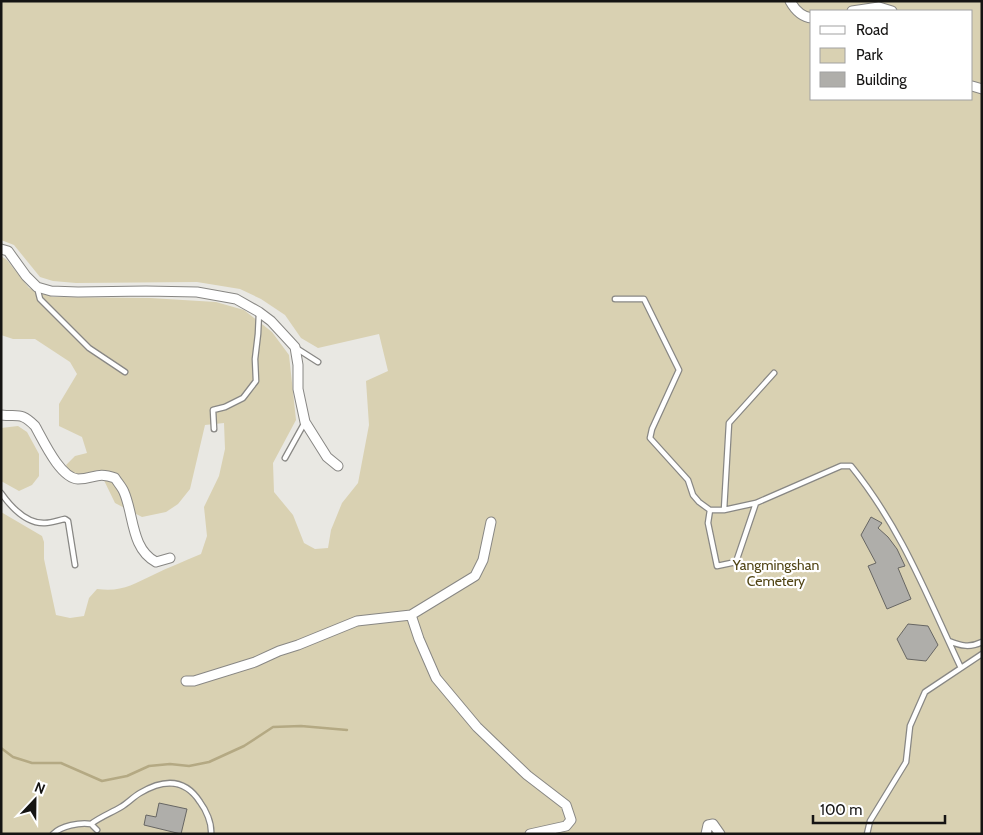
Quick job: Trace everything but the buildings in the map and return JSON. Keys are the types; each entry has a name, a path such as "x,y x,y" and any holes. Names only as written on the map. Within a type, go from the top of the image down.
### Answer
{"street":[{"path":"790,1 795,10 810,17"},
{"path":"859,10 879,7 889,10"},
{"path":"1,249 8,251 26,276 37,287 52,291 197,292 236,299 259,312 278,328 295,347 298,366 298,389 305,422 327,457 338,466"},
{"path":"1,415 21,415 29,420 35,426 66,474 77,479 100,474 116,478 124,492 136,537 148,558 156,562 170,558"},
{"path":"186,681 194,681 255,662 357,621 411,614 474,576 484,560 491,522"},
{"path":"411,614 419,639 436,678 461,709 527,775 566,805 571,820 566,826 530,834"},
{"path":"706,834 708,825 713,824 720,834"}],"lane":[{"path":"37,287 40,299 89,348 126,372"},
{"path":"615,300 644,300 679,370 652,428 650,438 688,480 693,495 699,502 710,510 724,510 756,503 840,466 851,466 882,507 911,558 961,668"},
{"path":"214,429 213,410 225,407 243,398 256,381 255,359 259,312"},
{"path":"295,347 318,362"},
{"path":"724,510 729,424 774,373"},
{"path":"285,458 305,422"},
{"path":"1,493 10,505 28,520 44,523 65,519 68,521 75,566"},
{"path":"710,510 708,523 718,566 736,562 756,503"},
{"path":"948,642 962,646 974,646 982,642"},
{"path":"868,834 870,821 906,762 910,726 925,692 982,654"},
{"path":"90,824 153,786 162,783 176,783 188,788 205,809 212,828 211,834"},
{"path":"53,834 60,828 83,822 90,824 97,830"}],"green space":[{"name":"Yangmingshan Cemetery","path":"1,1 982,1 982,834 1,834 1,512 42,536 44,559 56,615 70,618 84,616 89,598 97,589 106,590 126,587 201,554 207,536 204,507 219,476 225,449 224,423 205,425 190,489 178,504 166,512 142,517 115,503 99,470 78,475 71,473 66,465 75,456 87,453 82,437 59,426 59,404 77,374 70,362 35,339 13,339 1,335 1,256 7,260 29,288 53,297 150,298 216,302 244,310 272,332 289,355 296,420 273,463 274,492 293,515 304,543 315,549 328,548 331,530 342,503 358,483 369,425 366,381 388,371 379,334 318,348 301,338 285,315 261,299 240,289 197,282 76,283 53,281 40,277 14,245 1,240"},
{"path":"18,426 27,432 39,454 39,476 32,485 19,491 1,481 1,428"}],"waterway":[{"path":"1,748 13,757 32,763 61,763 102,781 127,776 149,766 170,764 189,766 209,762 244,746 273,727 301,726 347,730"}]}
